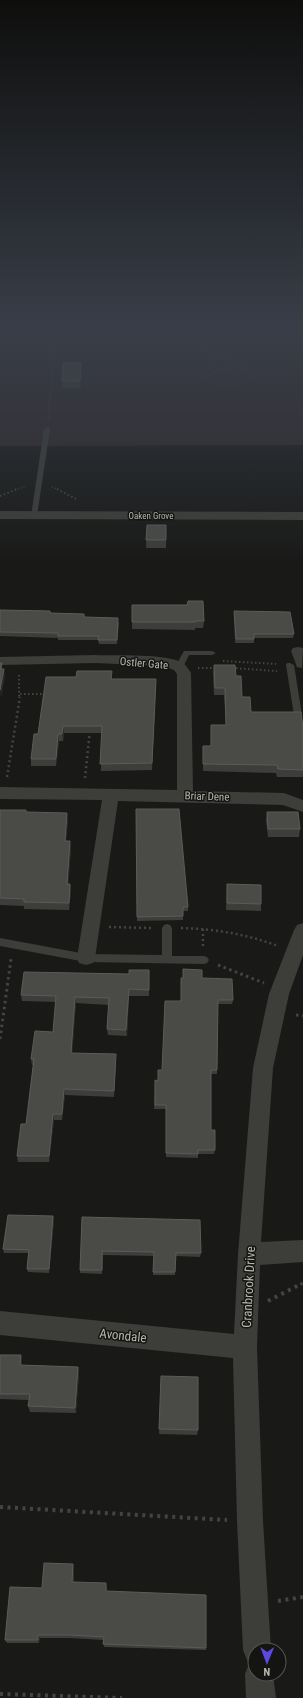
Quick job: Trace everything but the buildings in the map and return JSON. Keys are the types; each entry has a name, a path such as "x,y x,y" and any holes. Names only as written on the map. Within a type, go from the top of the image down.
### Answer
{"street":[{"name":"Oaken Grove","path":"0,516 303,516"},
{"name":"Ostler Gate","path":"7,646 2,661 96,659 166,662 178,667 184,673 185,796"},
{"name":"Briar Dene","path":"2,793 284,799 303,806"},
{"path":"86,958 111,795"},
{"name":"Cranbrook Drive","path":"258,1642 250,1521 245,1347 250,1254 263,1068 281,990 303,930"},
{"path":"250,1254 303,1251"},
{"name":"Avondale","path":"0,1323 245,1347"},
{"path":"260,1682 261,1698"}],"lane":[{"path":"34,516 47,428"},
{"path":"178,667 187,653 212,653"},
{"path":"297,663 298,715"},
{"path":"167,928 167,959"},
{"path":"0,942 86,958 204,960"}],"path":[{"path":"47,428 49,403"},
{"path":"0,496 40,481 109,516"},
{"path":"218,660 297,663"},
{"path":"2,793 20,694 18,681 21,661"},
{"path":"229,668 297,663"},
{"path":"178,667 222,668"},
{"path":"20,694 52,694"},
{"path":"85,794 85,766 91,724"},
{"path":"90,927 203,928 257,937 295,953"},
{"path":"203,928 204,960 281,990"},
{"path":"0,1039 12,945"},
{"path":"247,1312 303,1283"},
{"path":"0,1507 250,1521"},
{"path":"0,1694 122,1698"}],"shaded area":[{"path":"0,403 303,403 303,445 0,446"}]}
